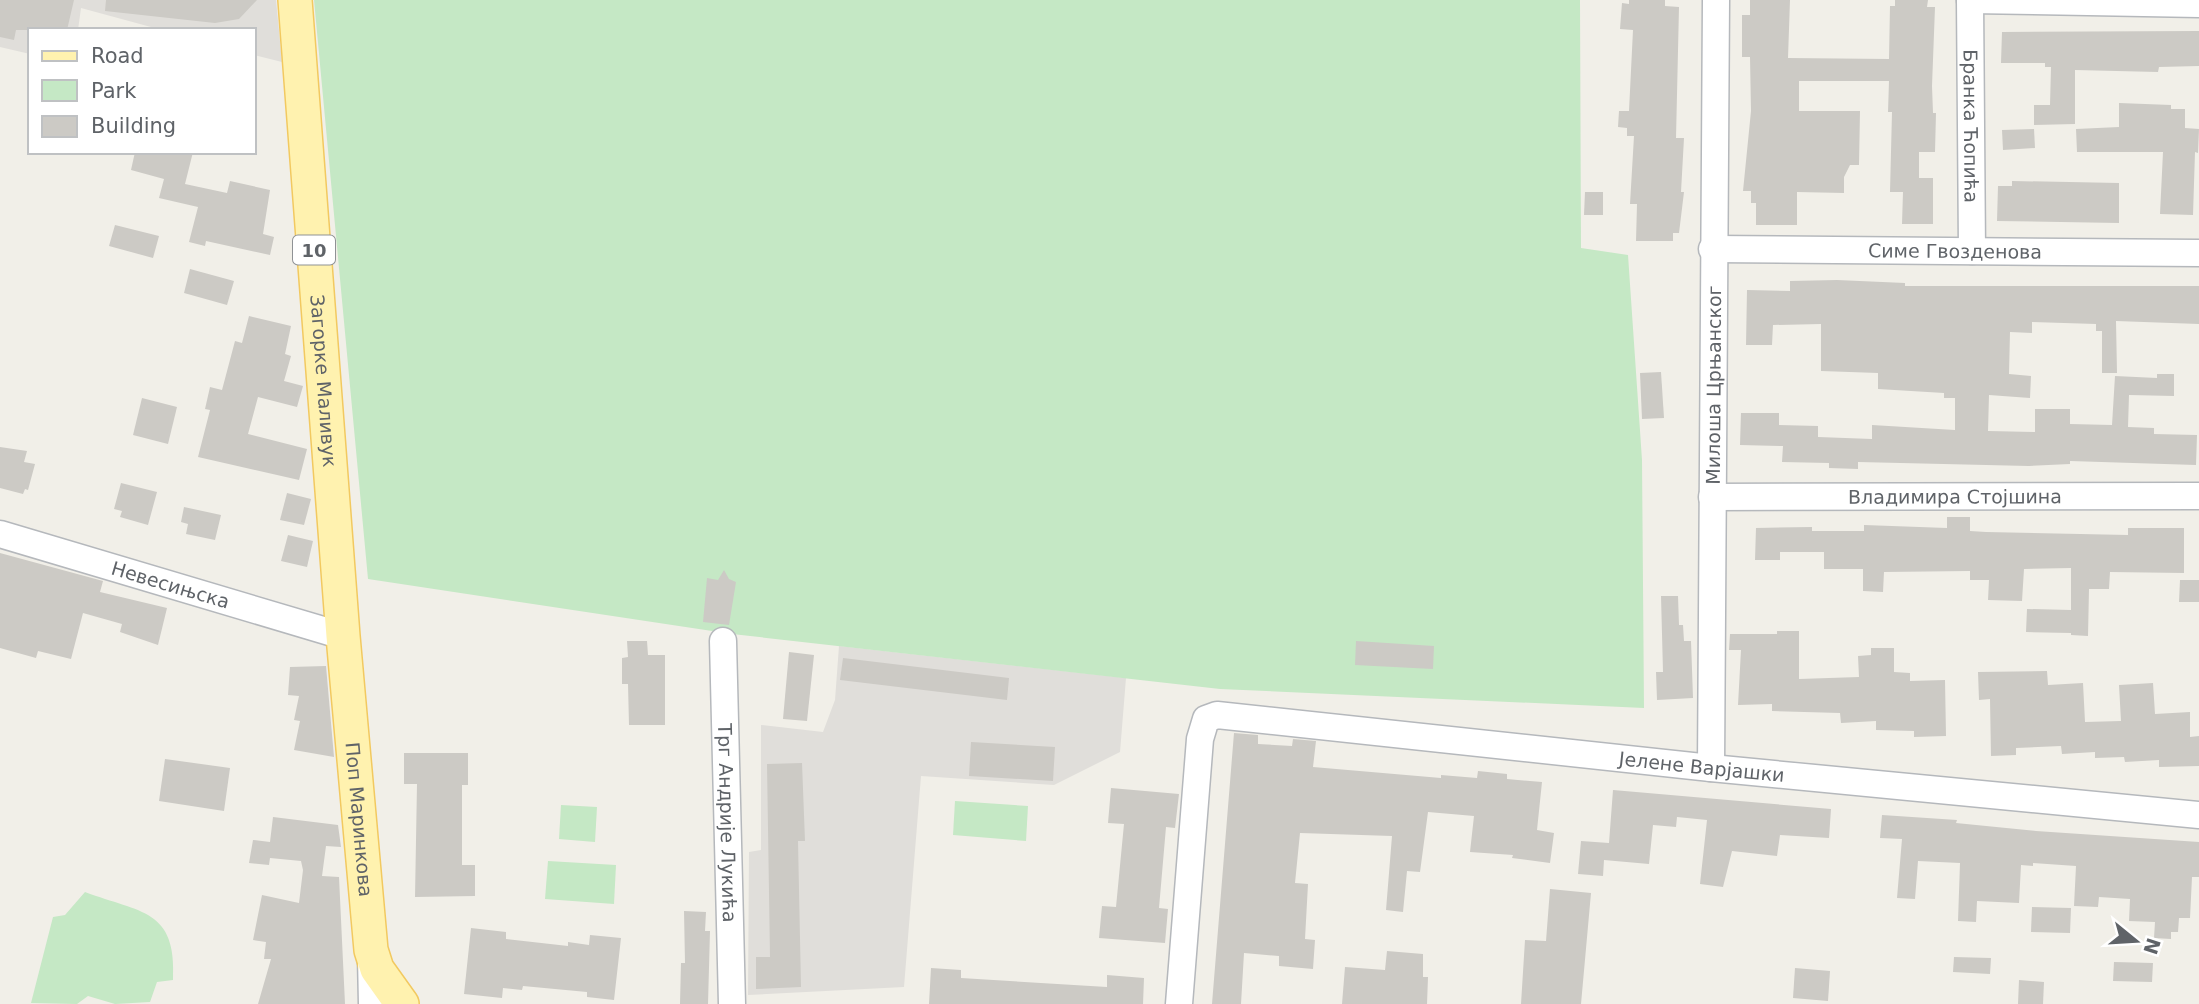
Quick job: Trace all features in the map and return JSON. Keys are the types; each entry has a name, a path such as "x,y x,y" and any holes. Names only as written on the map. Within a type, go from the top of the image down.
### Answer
{"main road":[{"name":"Загорке Маливук","path":"295,0 343,636"},
{"name":"Поп Маринкова","path":"343,636 371,950"},
{"name":"10","path":"371,950 377,969 402,1004"}],"street":[{"name":"Милоша Црњанског","path":"1711,768 1712,249 1716,0"},
{"path":"1970,0 2199,4"},
{"name":"Бранка Ћопића","path":"1970,0 1972,251"},
{"name":"Симе Гвозденова","path":"1712,249 2199,253"},
{"name":"Владимира Стојшина","path":"1712,497 2199,496"},
{"name":"Невесињска","path":"0,534 343,636"},
{"name":"Трг Андрије Лукића","path":"723,641 732,1004"},
{"name":"Јелене Варјашки","path":"1179,1004 1199,739 1206,719 1227,715 1711,768 2199,815"},
{"name":"Поп Маринкова","path":"371,950 372,1004"}],"shaded area":[{"path":"0,0 276,0 282,62 256,56 256,28 155,28 81,8 78,28 28,28 28,54 0,47"},
{"path":"839,646 1126,678 1120,752 1054,785 921,776 904,987 748,995 749,852 761,850 761,725 823,732 835,700"}],"green space":[{"path":"314,0 1580,0 1581,248 1628,255 1642,460 1644,708 1220,689 732,634 368,579"},
{"path":"955,801 1028,806 1026,841 953,835"},
{"path":"561,805 597,807 595,842 559,839"},
{"path":"548,861 616,865 614,904 545,899"},
{"path":"85,892 139,910 162,926 169,939 173,957 173,980 157,982 150,1002 115,1004 88,996 77,1004 31,1003 53,917 65,915"}],"building":[{"path":"0,0 74,0 67,28 28,28 16,30 14,40 0,37"},
{"path":"106,0 257,0 239,19 215,23 105,11"},
{"path":"1629,0 1665,0 1665,6 1679,7 1676,138 1684,138 1681,192 1684,192 1679,233 1673,233 1673,241 1636,241 1637,204 1630,204 1634,136 1627,136 1627,128 1618,127 1619,111 1629,111 1633,30 1620,29 1622,3 1629,4"},
{"path":"1750,0 1790,0 1788,58 1889,59 1890,6 1895,6 1895,0 1928,0 1927,7 1935,7 1932,86 1933,113 1936,113 1935,152 1919,152 1919,178 1933,178 1933,224 1902,224 1903,192 1890,192 1892,112 1888,112 1889,81 1799,81 1799,111 1860,111 1859,165 1850,165 1844,177 1844,193 1797,192 1797,225 1756,225 1756,203 1751,203 1751,191 1743,191 1751,111 1750,57 1742,57 1742,15 1750,15"},
{"path":"2199,31 2199,66 2159,67 2158,72 2075,70 2075,124 2034,125 2034,105 2050,105 2051,67 2045,67 2045,63 2001,63 2002,32"},
{"path":"2119,103 2171,105 2171,109 2185,109 2185,128 2199,129 2198,153 2195,152 2193,215 2160,214 2163,152 2077,152 2076,129 2119,127"},
{"path":"2034,129 2035,148 2003,150 2002,130"},
{"path":"135,154 192,154 185,184 227,193 230,181 270,190 263,234 274,237 270,255 206,241 205,246 189,242 198,207 159,198 164,179 131,170"},
{"path":"2012,181 2119,183 2119,223 1997,221 1998,186 2012,186"},
{"path":"1585,192 1603,192 1603,215 1584,215"},
{"path":"115,225 159,236 153,258 109,246"},
{"path":"190,269 234,281 227,305 184,293"},
{"path":"1790,281 1905,283 1905,286 2199,286 2199,324 2116,321 2117,373 2102,373 2102,331 2096,331 2096,324 2032,322 2032,333 2010,332 2009,374 2031,376 2030,398 1989,395 1988,431 2035,432 2035,409 2070,409 2070,424 2112,425 2115,376 2157,378 2157,374 2174,374 2174,396 2129,395 2128,427 2154,428 2154,434 2197,435 2196,465 2070,461 2070,464 2029,466 1858,462 1858,469 1829,468 1829,463 1782,462 1783,446 1740,445 1741,413 1779,413 1779,425 1818,426 1818,437 1872,439 1872,425 1955,430 1955,398 1944,398 1944,393 1878,389 1878,373 1821,371 1821,324 1773,325 1772,345 1746,345 1747,290 1790,291"},
{"path":"249,316 291,326 285,354 291,356 284,381 303,386 297,407 258,397 248,434 307,449 299,480 198,457 210,410 205,409 210,387 222,390 235,341 242,343"},
{"path":"1661,372 1664,418 1642,419 1640,373"},
{"path":"142,398 177,407 168,444 133,435"},
{"path":"0,447 27,451 24,462 35,464 28,490 25,489 23,494 0,488"},
{"path":"121,483 157,492 148,525 120,517 122,511 114,509"},
{"path":"287,493 311,499 304,525 280,520"},
{"path":"184,507 221,515 215,540 186,534 188,524 181,522"},
{"path":"1947,517 1970,517 1970,531 1986,532 2128,535 2128,528 2184,528 2184,573 2110,572 2109,589 2089,589 2088,636 2026,632 2027,609 2071,610 2071,568 2024,569 2022,601 1988,600 1989,580 1970,580 1970,571 1884,572 1883,592 1863,591 1863,569 1824,569 1824,552 1780,552 1780,560 1755,560 1756,528 1812,527 1812,531 1864,531 1864,525 1947,528"},
{"path":"288,535 313,541 307,567 281,561"},
{"path":"0,553 103,581 100,592 167,608 158,645 120,632 122,624 83,613 71,659 38,651 36,658 0,648"},
{"path":"724,570 729,579 736,582 729,625 703,622 707,578 718,580"},
{"path":"2180,580 2199,580 2199,602 2179,602"},
{"path":"1661,596 1678,596 1679,625 1683,625 1684,641 1691,641 1693,698 1657,700 1656,672 1663,672"},
{"path":"1777,631 1799,631 1799,679 1859,677 1858,656 1871,655 1871,648 1894,648 1894,672 1910,673 1910,681 1945,680 1946,736 1914,737 1914,731 1876,730 1876,721 1841,723 1840,713 1772,711 1772,704 1738,705 1741,650 1729,650 1730,634 1777,634"},
{"path":"627,641 647,641 648,655 665,655 665,725 629,725 628,684 622,684 622,658 628,657"},
{"path":"1356,641 1434,646 1433,669 1355,665"},
{"path":"789,652 814,655 807,721 783,719"},
{"path":"843,658 1009,678 1007,700 840,680"},
{"path":"326,666 334,757 294,750 300,721 294,720 299,696 288,695 290,667"},
{"path":"2047,671 2048,685 2083,683 2085,722 2121,721 2119,685 2153,683 2155,714 2190,712 2190,737 2199,736 2199,766 2159,767 2159,760 2125,762 2124,757 2095,758 2095,752 2062,754 2061,746 2016,748 2016,755 1991,756 1990,699 1979,700 1978,672"},
{"path":"1234,733 1258,735 1258,744 1292,746 1293,739 1316,741 1313,767 1441,778 1441,775 1477,778 1478,771 1507,774 1507,779 1542,782 1537,830 1554,833 1550,863 1512,858 1513,855 1470,852 1474,816 1428,812 1420,872 1407,871 1403,912 1386,910 1392,836 1300,833 1295,883 1308,884 1305,939 1315,940 1313,969 1279,966 1279,956 1244,953 1241,1004 1212,1004"},
{"path":"971,742 1055,747 1053,781 969,776"},
{"path":"404,753 468,753 468,785 462,785 462,865 475,865 475,896 415,897 417,784 404,784"},
{"path":"165,759 230,768 224,811 159,801"},
{"path":"802,763 805,841 798,841 801,987 756,989 756,957 770,957 767,764"},
{"path":"1111,788 1179,794 1175,828 1166,827 1159,908 1168,909 1165,943 1099,938 1102,906 1116,907 1124,824 1108,823"},
{"path":"1613,790 1831,809 1829,838 1780,835 1777,856 1732,851 1723,887 1700,884 1707,820 1677,817 1676,827 1653,825 1649,864 1604,860 1603,876 1578,874 1581,841 1609,843"},
{"path":"1882,815 1957,820 1956,823 2036,831 2199,842 2199,877 2192,877 2190,918 2179,918 2178,932 2171,932 2171,939 2154,938 2155,922 2129,921 2130,899 2099,897 2098,907 2074,906 2076,866 2033,863 2033,866 2021,865 2019,903 1977,901 1976,922 1958,921 1960,863 1918,861 1915,899 1897,898 1902,839 1880,838"},
{"path":"273,817 338,825 341,847 326,846 322,876 339,877 345,1004 258,1004 271,959 264,959 266,942 253,940 262,895 299,903 303,870 301,861 270,858 269,865 249,863 253,840 270,842"},
{"path":"1550,889 1591,893 1581,1004 1521,1004 1525,940 1546,941"},
{"path":"2032,907 2071,908 2070,933 2031,932"},
{"path":"684,911 706,912 705,931 710,931 708,1004 680,1004 681,963 685,963"},
{"path":"471,928 506,932 506,939 568,946 568,942 589,945 590,935 621,938 614,1000 587,997 587,992 523,986 522,990 503,988 502,998 464,994"},
{"path":"1387,951 1423,954 1423,977 1428,977 1427,1004 1342,1004 1345,967 1385,970"},
{"path":"1954,957 1991,958 1990,974 1953,972"},
{"path":"2114,962 2153,963 2152,982 2113,981"},
{"path":"931,968 961,970 961,978 1107,987 1107,975 1144,978 1143,1004 929,1004"},
{"path":"1795,968 1830,971 1828,1001 1793,998"},
{"path":"2019,980 2044,982 2043,1004 2018,1004"}]}
